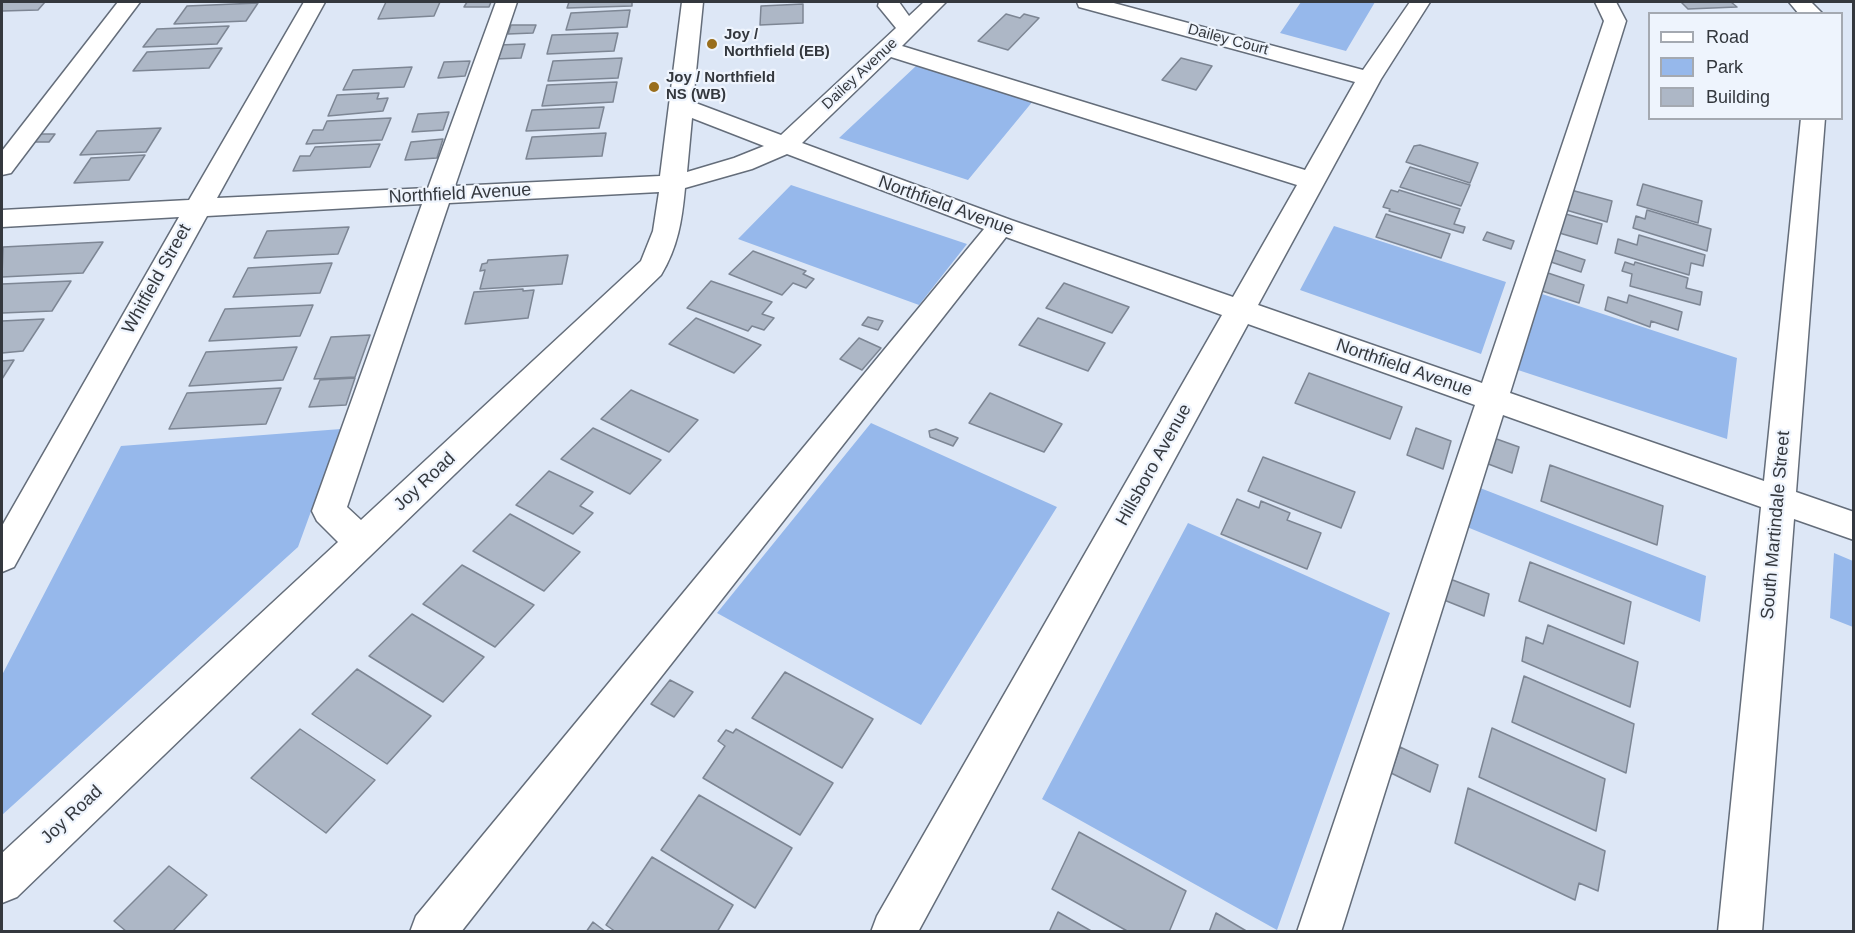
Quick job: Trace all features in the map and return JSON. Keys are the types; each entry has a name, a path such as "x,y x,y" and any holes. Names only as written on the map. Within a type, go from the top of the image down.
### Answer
{"street":[{"path":"2,167 129,2"},
{"name":"Whitfield Street","path":"2,557 314,2"},
{"path":"361,542 329,512 506,2"},
{"name":"Joy Road","path":"2,882 651,268 665,240 674,183 692,2"},
{"path":"889,2 889,6 908,28"},
{"name":"Dailey Avenue","path":"784,146 936,2"},
{"name":"Dailey Court","path":"1087,2 1369,79"},
{"name":"Hillsboro Avenue","path":"893,932 1369,79 1420,2"},
{"path":"1319,932 1615,21 1606,2"},
{"path":"1798,2 1810,12"},
{"path":"887,49 1312,181"},
{"path":"681,106 784,146"},
{"name":"South Martindale Street","path":"1740,932 1813,120"},
{"name":"Northfield Avenue","path":"2,218 674,183 738,167 784,146 1000,226 1854,526"},
{"path":"432,932 1000,226"}],"green space":[{"path":"1301,2 1375,2 1346,51 1280,33"},
{"path":"916,66 1033,101 968,180 839,138"},
{"path":"791,185 967,244 919,305 738,239"},
{"path":"1334,226 1506,282 1481,354 1300,290"},
{"path":"1542,294 1737,358 1727,439 1518,370"},
{"path":"871,423 1057,507 921,725 717,613"},
{"path":"341,429 298,547 2,815 2,675 121,446"},
{"path":"1475,486 1706,576 1700,622 1462,525"},
{"path":"1188,523 1390,613 1277,930 1042,799"},
{"path":"1834,553 1853,561 1853,627 1830,618"}],"building":[{"path":"2,2 45,2 38,10 2,11"},
{"path":"386,2 440,2 434,16 378,19"},
{"path":"467,2 491,2 489,7 464,7"},
{"path":"569,2 632,2 632,6 567,8"},
{"path":"1681,2 1731,2 1737,7 1688,9"},
{"path":"258,3 246,21 174,24 187,6"},
{"path":"803,4 803,23 760,25 761,6"},
{"path":"630,10 627,27 566,30 571,13"},
{"path":"1006,14 1020,18 1024,14 1039,18 1008,50 978,41"},
{"path":"511,25 536,25 533,33 508,34"},
{"path":"229,26 217,44 143,47 157,29"},
{"path":"618,33 614,51 547,54 552,35"},
{"path":"525,44 521,58 494,59 499,45"},
{"path":"222,48 209,68 133,71 147,52"},
{"path":"622,58 618,78 548,81 553,61"},
{"path":"1181,58 1212,66 1196,90 1162,80"},
{"path":"470,61 465,76 438,78 444,62"},
{"path":"412,67 404,87 343,90 353,70"},
{"path":"617,82 613,102 542,106 547,85"},
{"path":"379,93 377,99 388,98 383,111 328,116 337,95"},
{"path":"604,107 599,128 526,131 532,110"},
{"path":"449,112 443,130 412,132 418,114"},
{"path":"391,118 382,140 306,144 313,130 323,130 327,121"},
{"path":"161,128 146,152 80,155 97,131"},
{"path":"606,133 602,156 526,159 532,137"},
{"path":"40,134 55,134 49,142 34,142"},
{"path":"443,139 437,158 405,160 411,142"},
{"path":"380,144 370,167 293,171 300,156 310,156 315,147"},
{"path":"1420,145 1478,163 1470,183 1406,162 1414,146"},
{"path":"145,155 129,180 74,183 91,158"},
{"path":"1410,167 1470,185 1461,206 1400,187"},
{"path":"1643,184 1702,201 1698,223 1637,205"},
{"path":"1391,190 1398,192 1399,190 1460,209 1454,224 1465,227 1463,233 1389,211 1390,209 1383,207"},
{"path":"1571,190 1612,201 1607,222 1566,210"},
{"path":"1647,210 1711,229 1707,251 1633,228 1636,216 1645,219"},
{"path":"1562,213 1602,224 1597,244 1556,232"},
{"path":"1386,214 1450,234 1441,258 1376,237"},
{"path":"349,227 338,254 254,258 267,231"},
{"path":"1487,232 1514,241 1511,249 1483,240"},
{"path":"1639,235 1705,255 1703,266 1691,263 1689,275 1615,253 1618,239 1637,245"},
{"path":"103,242 83,273 2,277 3,247"},
{"path":"1552,249 1585,260 1581,272 1548,261"},
{"path":"753,251 806,271 803,274 814,279 806,288 793,283 782,295 729,274"},
{"path":"568,255 562,284 480,289 485,270 480,271 482,264 487,263 488,260"},
{"path":"1625,262 1634,265 1635,262 1688,278 1686,288 1702,292 1700,305 1630,286 1632,274 1622,271"},
{"path":"332,263 320,293 233,297 248,268"},
{"path":"1545,272 1584,285 1579,303 1539,290"},
{"path":"71,281 52,311 2,313 2,284"},
{"path":"711,281 772,302 762,314 774,318 764,330 752,326 748,331 687,308"},
{"path":"1064,283 1129,307 1112,333 1046,308"},
{"path":"523,289 523,291 534,290 528,318 465,324 474,292"},
{"path":"1629,295 1682,312 1678,330 1651,321 1650,327 1605,310 1608,297 1627,303"},
{"path":"313,305 300,336 209,341 225,309"},
{"path":"868,317 883,321 878,330 862,325"},
{"path":"696,318 761,345 734,373 669,344"},
{"path":"1038,318 1105,343 1088,371 1019,345"},
{"path":"44,319 23,351 2,353 2,321"},
{"path":"370,335 355,377 314,379 331,337"},
{"path":"859,338 881,348 862,370 840,359"},
{"path":"297,347 283,380 189,386 206,352"},
{"path":"14,360 2,379 2,361"},
{"path":"1309,373 1402,407 1390,439 1295,403"},
{"path":"355,378 346,405 309,407 320,380"},
{"path":"281,388 266,424 169,429 187,393"},
{"path":"631,390 698,420 669,452 601,419"},
{"path":"990,393 1062,424 1044,452 969,423"},
{"path":"593,428 661,460 630,494 561,459"},
{"path":"1416,428 1451,441 1443,469 1407,455"},
{"path":"936,429 958,438 953,446 930,437 929,431"},
{"path":"1491,437 1519,447 1512,473 1483,462"},
{"path":"1263,457 1355,492 1341,528 1248,491"},
{"path":"1550,465 1663,506 1657,545 1541,501"},
{"path":"549,471 593,492 580,506 593,513 573,534 516,505"},
{"path":"1237,499 1259,508 1261,501 1290,513 1287,520 1321,533 1307,569 1221,534"},
{"path":"510,514 580,552 544,591 473,551"},
{"path":"1530,562 1631,602 1624,644 1519,601"},
{"path":"462,565 534,605 495,647 423,604"},
{"path":"1445,577 1489,594 1484,616 1439,598"},
{"path":"412,614 484,657 443,702 369,656"},
{"path":"1548,625 1638,662 1630,707 1522,661 1526,637 1543,644"},
{"path":"357,669 431,716 387,764 312,714"},
{"path":"785,672 873,719 842,768 752,718"},
{"path":"1524,676 1634,724 1626,773 1512,722"},
{"path":"670,680 693,692 674,717 651,704"},
{"path":"1492,728 1605,779 1596,831 1479,777"},
{"path":"300,729 375,780 326,833 251,778"},
{"path":"736,729 833,783 800,835 703,778 725,746 718,741 726,730 733,733"},
{"path":"1400,747 1438,765 1430,792 1391,773"},
{"path":"1468,788 1605,851 1598,891 1579,883 1575,900 1455,843"},
{"path":"699,795 792,848 755,908 661,850"},
{"path":"1079,832 1186,891 1169,932 1129,932 1052,889"},
{"path":"652,857 733,905 717,932 616,932 606,925"},
{"path":"169,866 207,895 172,932 127,932 114,921"},
{"path":"1058,912 1093,932 1049,932"},
{"path":"1216,913 1248,932 1209,932"},
{"path":"593,922 606,932 586,932"}],"place":[{"name":"Joy / Northfield (EB)","path":"712,44"},
{"name":"Joy / Northfield NS (WB)","path":"654,87"}]}
